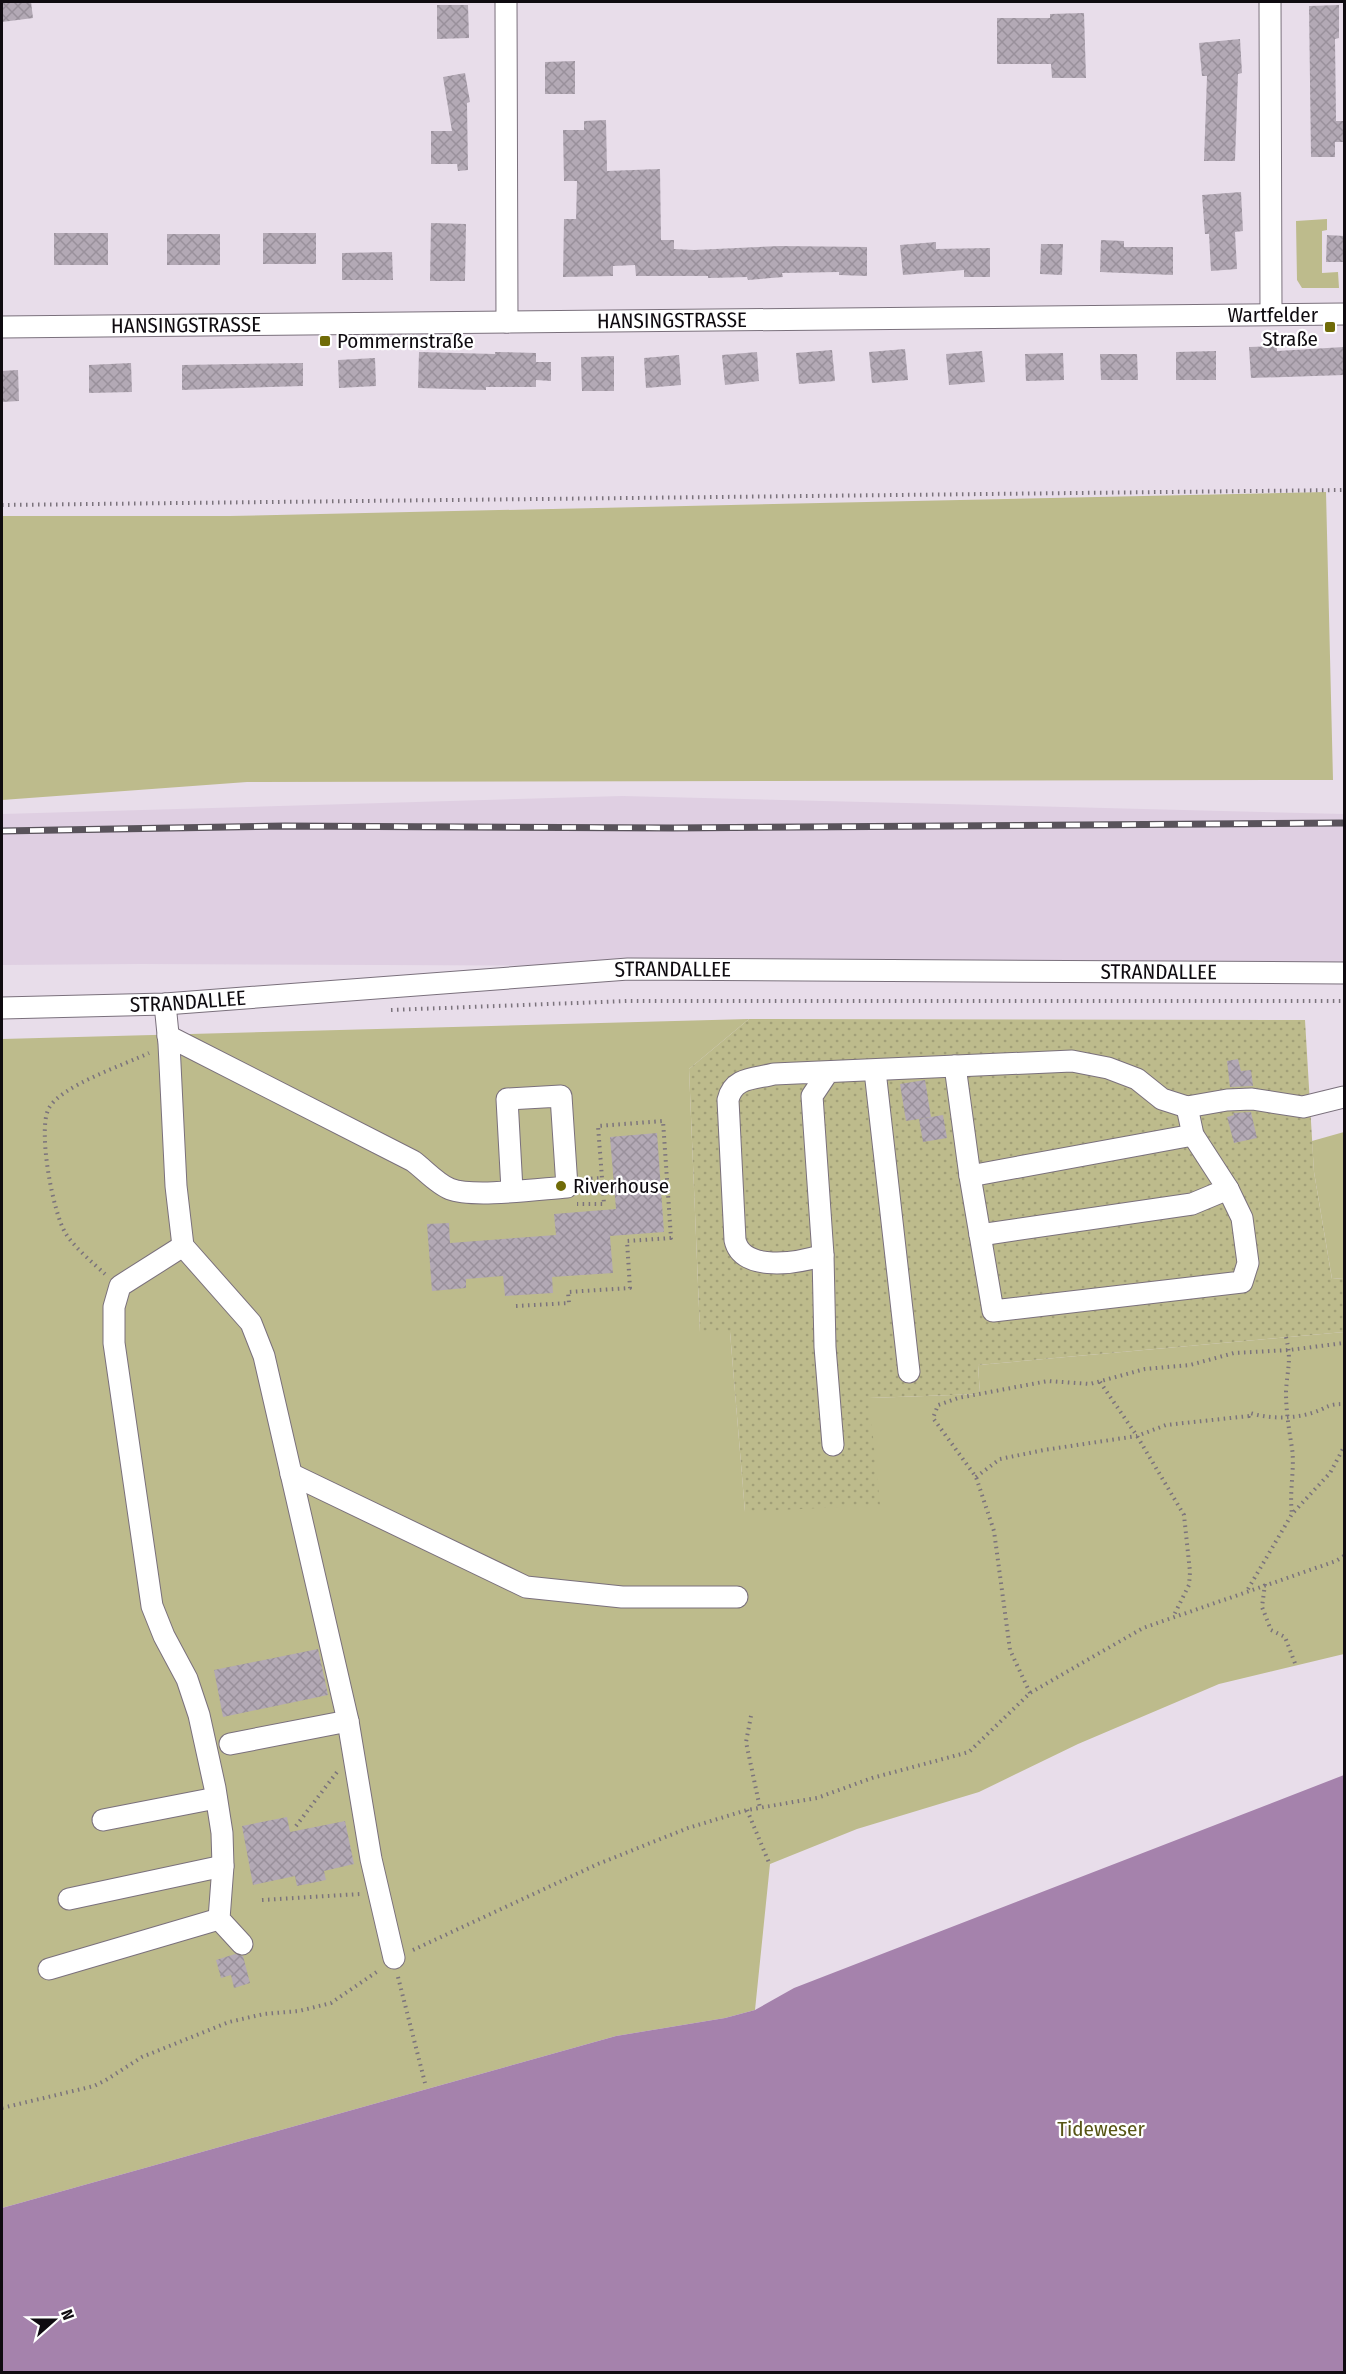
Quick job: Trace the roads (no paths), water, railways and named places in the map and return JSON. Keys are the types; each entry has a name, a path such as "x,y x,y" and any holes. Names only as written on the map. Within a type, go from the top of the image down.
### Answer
{"street":[{"path":"506,2 507,322"},
{"path":"1270,2 1271,314"},
{"name":"HANSINGSTRASSE","path":"2,327 1344,314"},
{"name":"STRANDALLEE","path":"2,1008 165,1004 628,969 1344,973"},
{"path":"165,1004 169,1040 176,1186 183,1246 251,1323 264,1356 348,1721 379,1893 394,1959"},
{"path":"169,1040 413,1161 448,1189 467,1193 567,1187 561,1096 507,1099 512,1190"},
{"path":"823,1255 811,1259 758,1263 740,1254 735,1240 728,1100 730,1090 740,1082 774,1074 1072,1061 1108,1068 1137,1079 1162,1099 1187,1107 1227,1100 1252,1100 1303,1107 1344,1096"},
{"path":"955,1066 970,1176 993,1311 1052,1302 1242,1282 1248,1263 1242,1218 1228,1190 1193,1135 1187,1107"},
{"path":"875,1071 909,1372"},
{"path":"828,1072 812,1096 823,1255 825,1347 833,1445"},
{"path":"970,1176 1193,1135"},
{"path":"980,1235 1192,1204 1228,1190"},
{"path":"183,1246 120,1286 114,1306 114,1343 152,1606 164,1636 188,1679 199,1715 222,1833 223,1866 219,1919 242,1944"},
{"path":"291,1473 526,1587 622,1597 737,1598"},
{"path":"231,1744 348,1721"},
{"path":"103,1820 216,1798"},
{"path":"69,1899 223,1866"},
{"path":"49,1969 219,1919"}],"railway":[{"path":"2,831 285,826 673,828 1344,823"}],"place":[{"name":"Wartfelder Straße","path":"1330,327"},
{"name":"Pommernstraße","path":"325,341"},
{"name":"Riverhouse","path":"561,1186"}],"park label":[{"name":"Tideweser","path":"1101,2129"}]}
